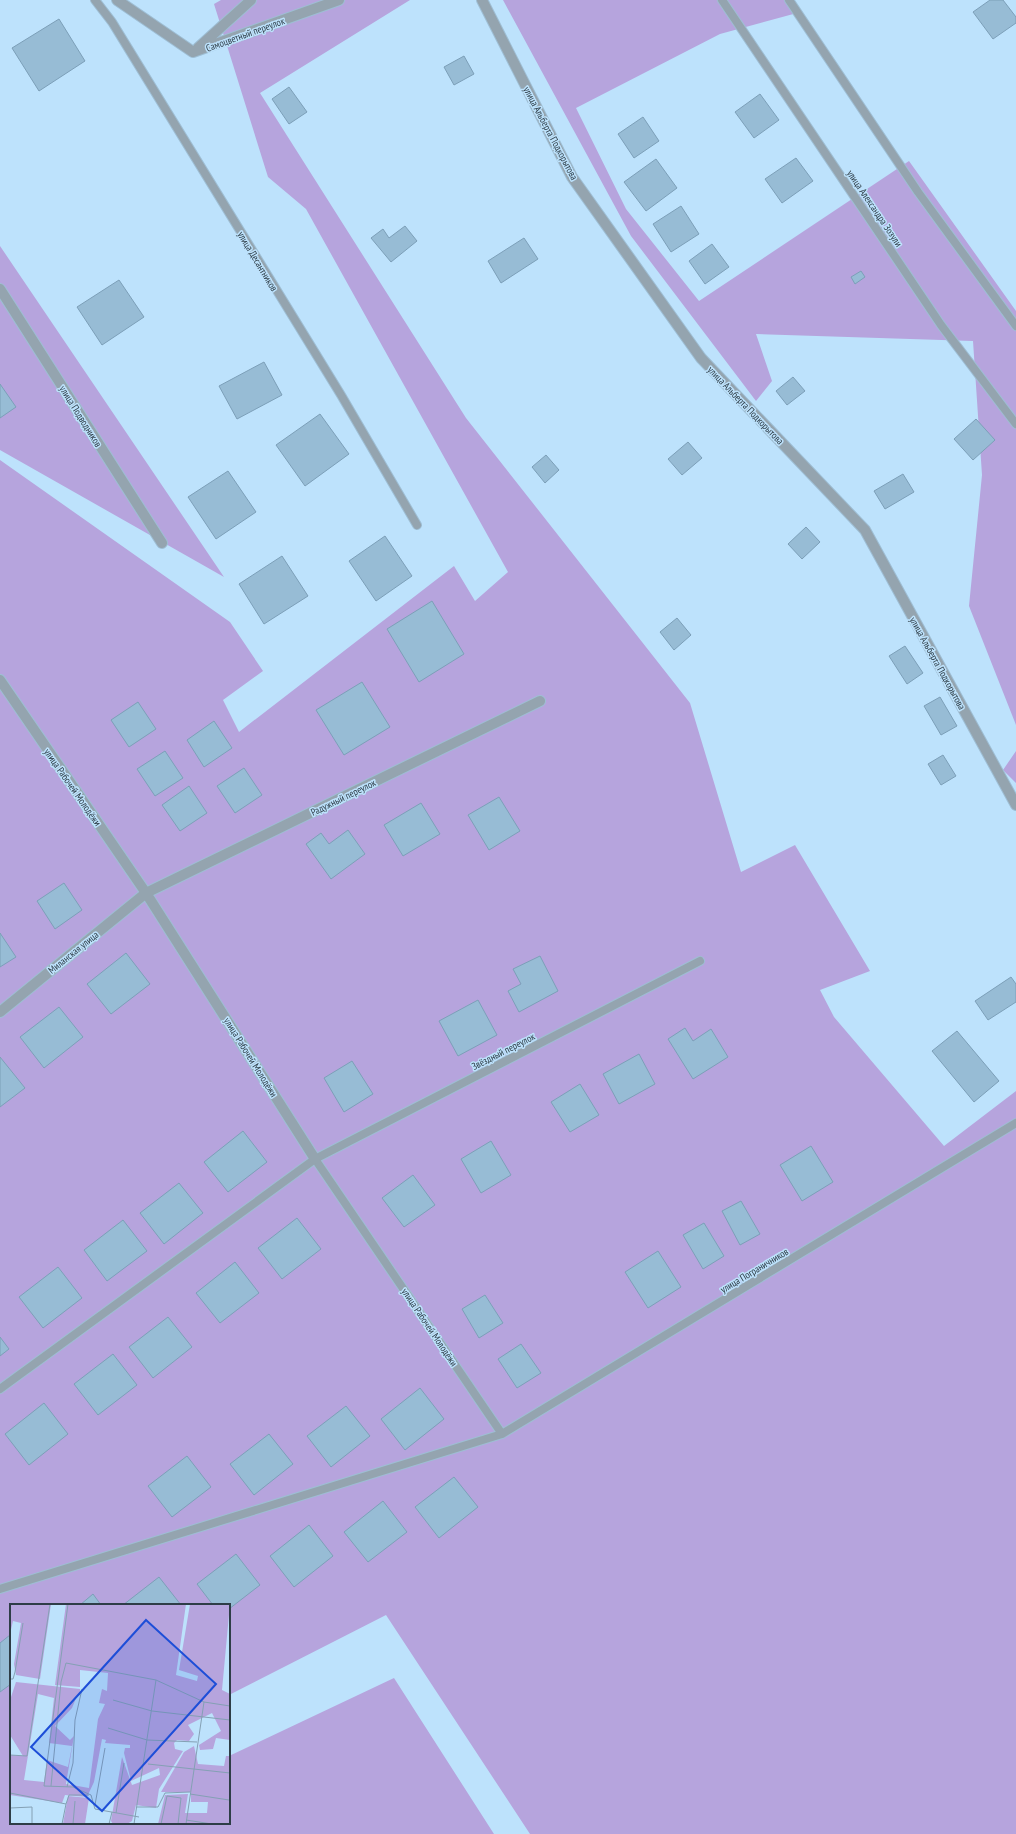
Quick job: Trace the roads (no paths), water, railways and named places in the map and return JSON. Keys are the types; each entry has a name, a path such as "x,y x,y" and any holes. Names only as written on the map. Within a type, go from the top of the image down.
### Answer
{"street":[{"name":"Самоцветный переулок","path":"117,0 193,52 339,0"},
{"path":"193,52 251,0"},
{"name":"улица Альберта Подкорытова","path":"482,0 572,177 701,358 865,530 1016,805"},
{"name":"улица Подводников","path":"0,289 162,543"},
{"name":"улица Рабочей Молодёжи","path":"0,680 146,893 315,1159"},
{"name":"Радужный переулок","path":"146,893 540,701"},
{"name":"Миланская улица","path":"0,1012 146,893"}],"lane":[{"name":"улица Десантников","path":"95,0 112,22 304,335 417,525"},
{"name":"улица Александра Зозули","path":"722,0 941,325 1016,424"},
{"path":"789,0 918,192 1016,326"},
{"name":"Звёздный переулок","path":"0,1389 315,1159 700,962"},
{"name":"улица Пограничников","path":"0,1589 502,1434 1016,1123"},
{"name":"улица Рабочей Молодёжи","path":"315,1159 502,1434"}]}
